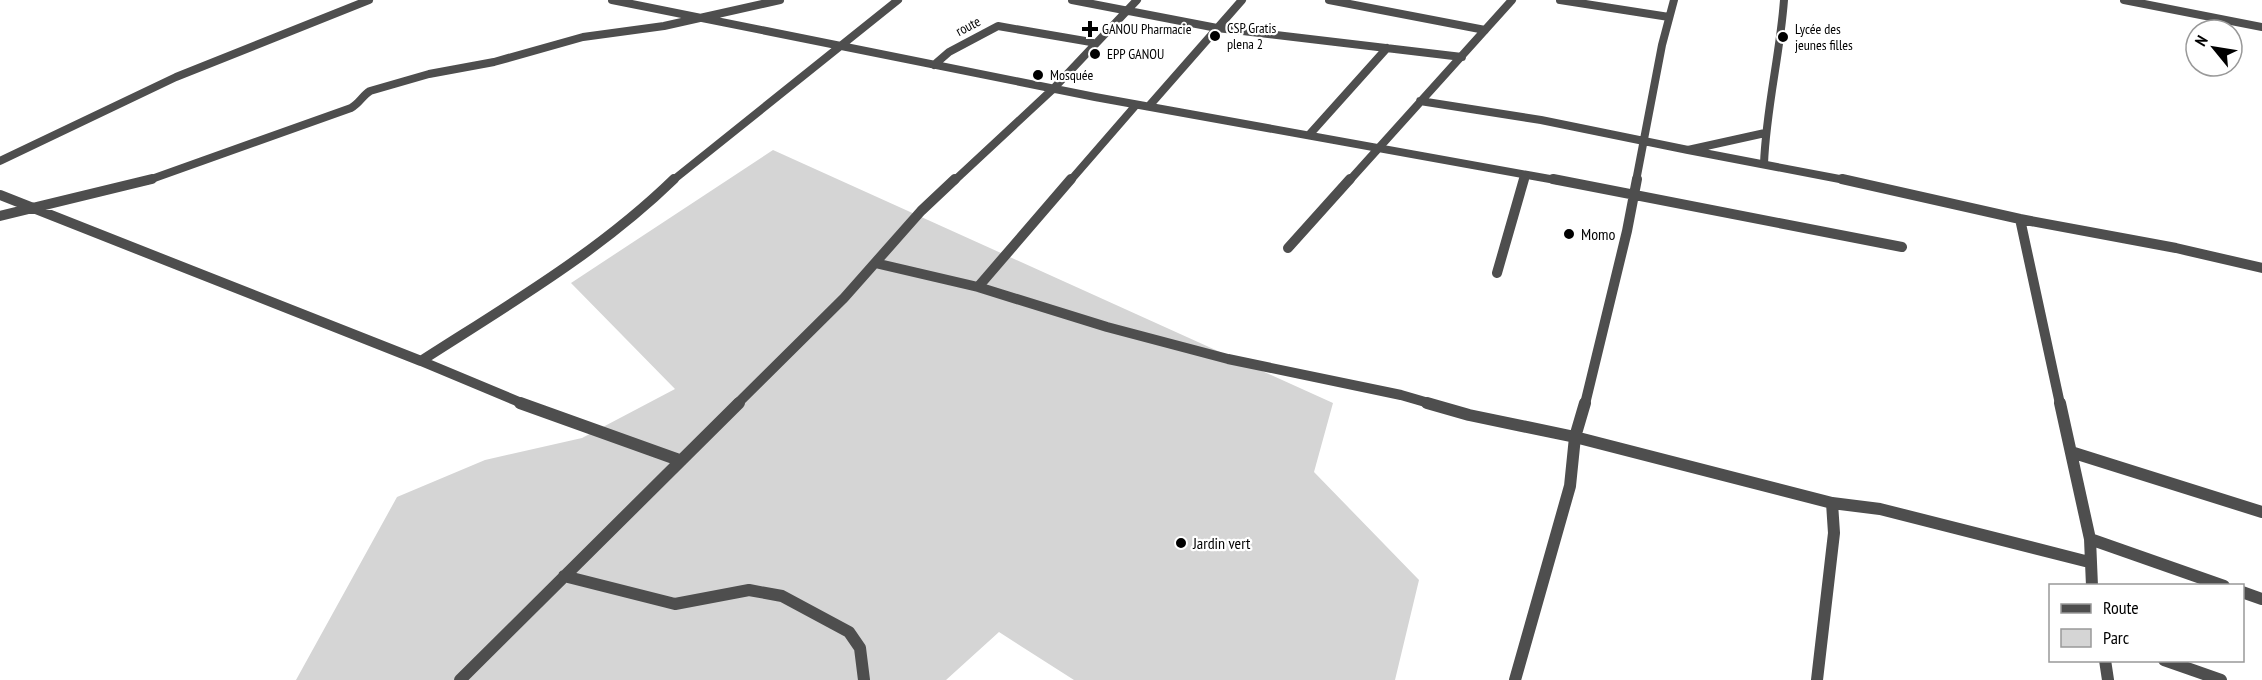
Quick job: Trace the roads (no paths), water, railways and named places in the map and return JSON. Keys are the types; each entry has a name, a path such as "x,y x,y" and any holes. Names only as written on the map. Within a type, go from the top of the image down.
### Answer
{"street":[{"path":"0,161 176,77 369,0"},
{"path":"612,0 1136,105 1634,194 1902,247"},
{"path":"0,216 107,192 195,167 351,108 361,102 364,95 370,91 384,86 429,74 494,62 584,37 699,19 780,0"},
{"path":"421,361 539,285 614,232 639,213 676,177 898,0"},
{"path":"1072,0 1217,28 1462,57"},
{"path":"460,680 844,297 921,211 1054,88 1137,0"},
{"path":"1149,106 1242,0"},
{"path":"1329,0 1485,30"},
{"path":"1288,248 1381,148 1420,101 1512,0"},
{"path":"1560,0 1669,17"},
{"path":"1515,680 1570,486 1575,437 1594,372 1674,0"},
{"path":"1764,165 1765,133 1780,51 1784,0"},
{"path":"2124,0 2262,27"},
{"name":"route","path":"934,65 949,52 998,26 1091,42"},
{"path":"1309,135 1387,48"},
{"path":"1420,101 1644,140 1882,187 2020,219 2176,248 2262,270"},
{"path":"978,287 1136,105"},
{"path":"1688,150 1765,133"},
{"path":"1497,273 1525,175"},
{"path":"0,195 421,361 499,395 679,460"},
{"path":"2020,219 2090,538 2089,562 2092,584"},
{"path":"875,263 978,287 1107,327 1228,359 1401,395 1468,416 1575,437 1832,503 1880,509 2089,562"},
{"path":"2071,452 2262,512"},
{"path":"1816,680 1833,532 1832,503"},
{"path":"2090,538 2221,584"},
{"path":"564,576 675,604 749,590 782,596 849,632 860,648 864,680"},
{"path":"2244,593 2262,599"},
{"path":"2105,662 2108,680"},
{"path":"2170,662 2221,680"}],"place":[{"name":"GANOU Pharmacie","path":"1090,29"},
{"name":"CSP Gratis plena 2","path":"1215,36"},
{"name":"Lycée des jeunes filles","path":"1783,37"},
{"name":"EPP GANOU","path":"1095,54"},
{"name":"Mosquée","path":"1038,75"},
{"name":"Momo","path":"1569,234"},
{"name":"Jardin vert","path":"1181,543"}]}
